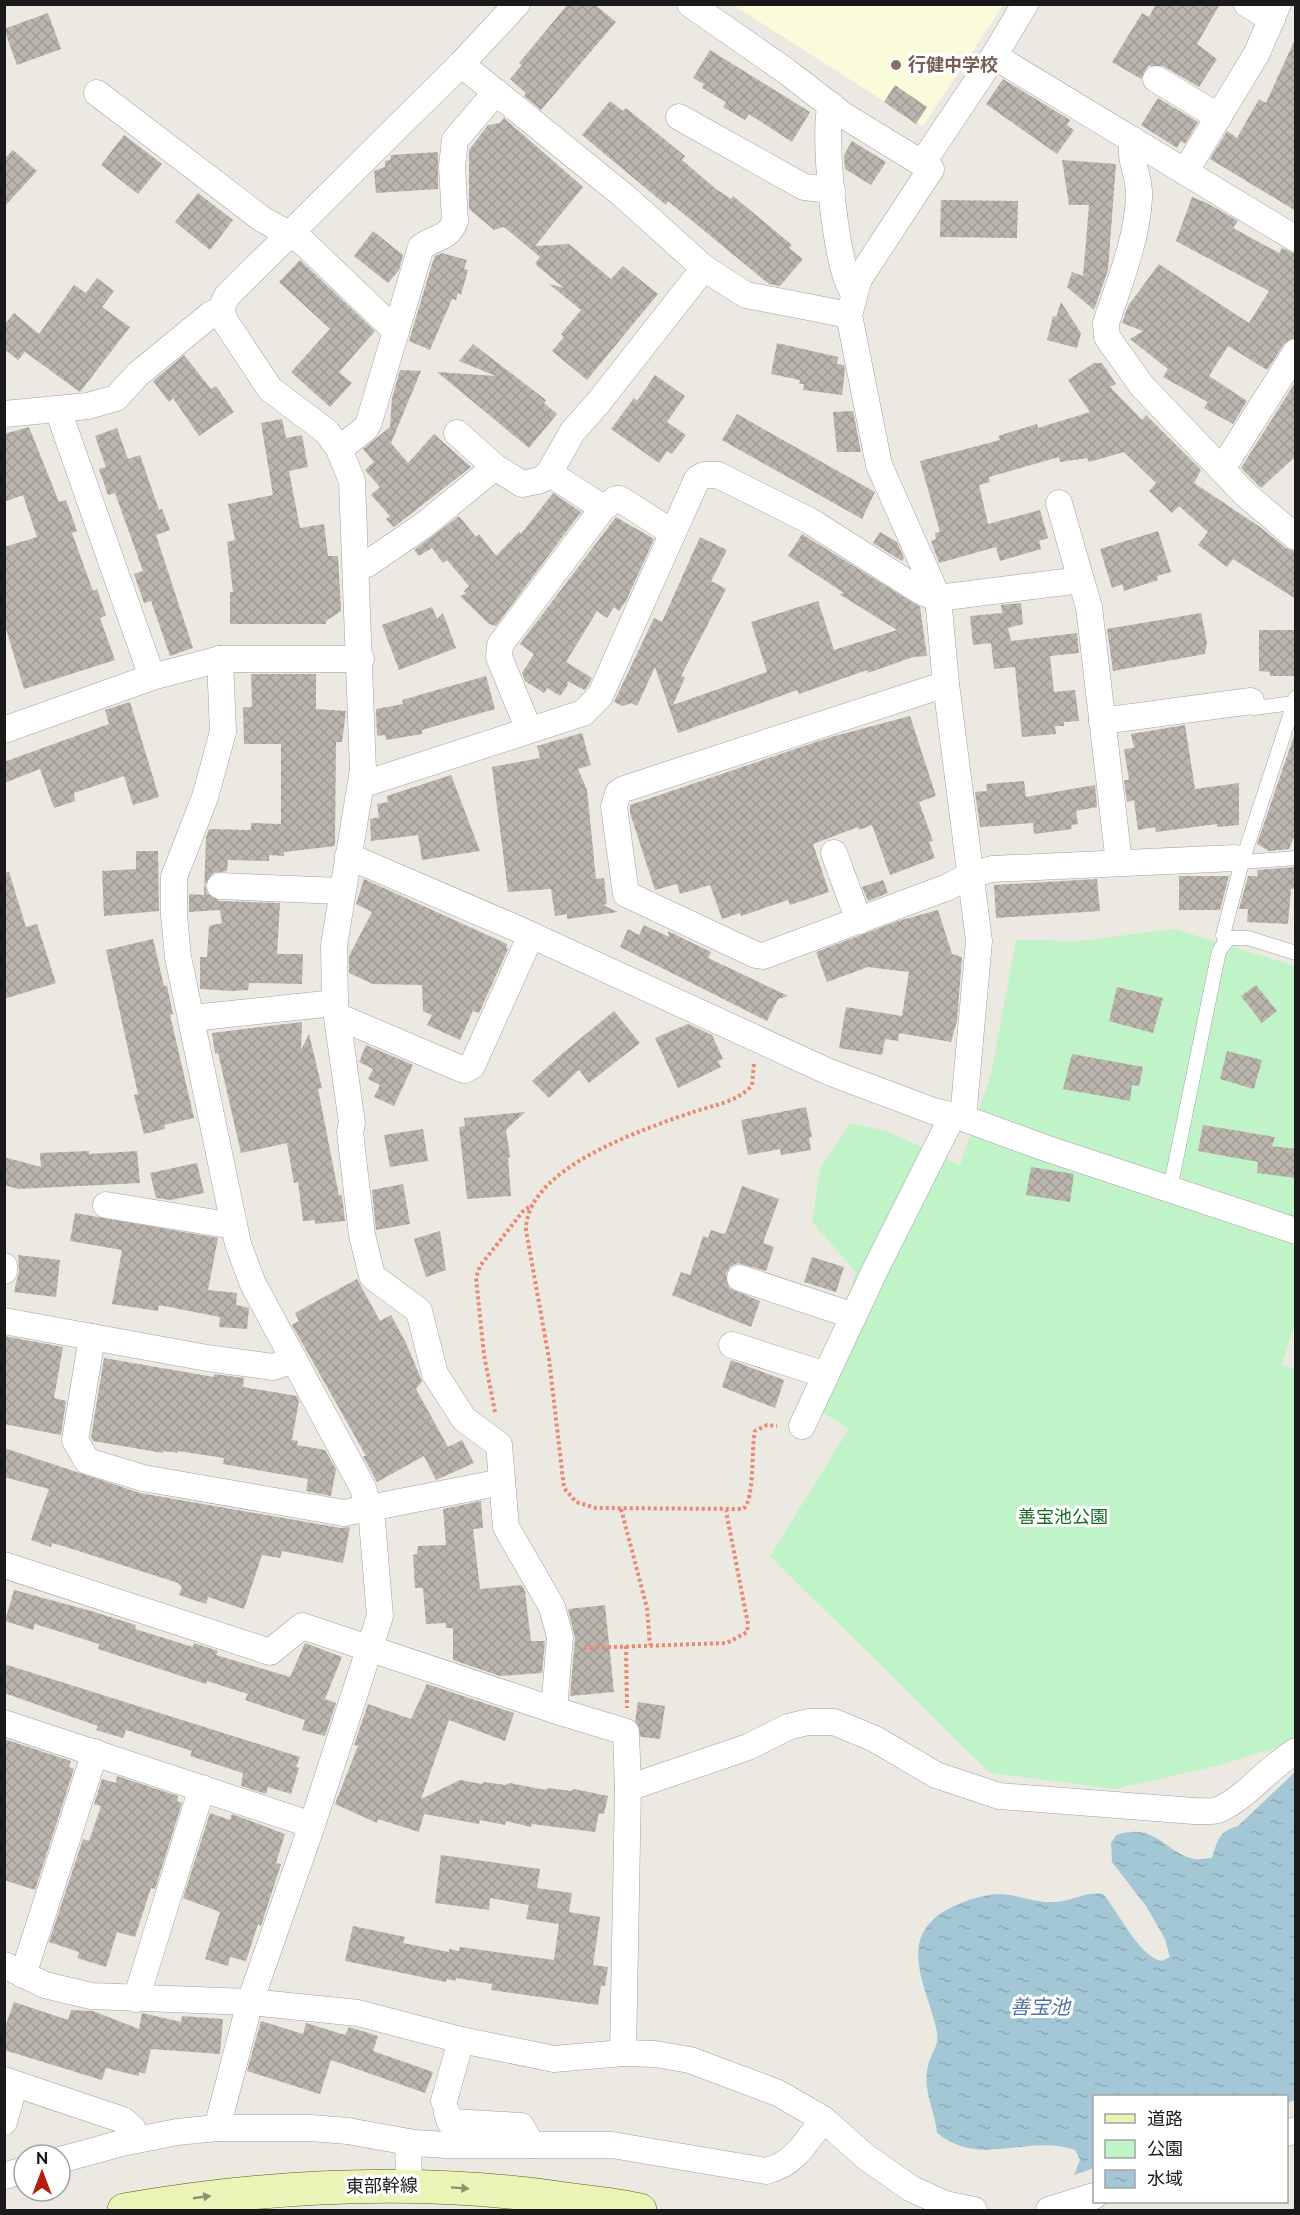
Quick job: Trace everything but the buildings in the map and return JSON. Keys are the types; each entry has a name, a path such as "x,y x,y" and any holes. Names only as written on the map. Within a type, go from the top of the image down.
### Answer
{"main road":[{"name":"東部幹線","path":"124,2211 201,2197 292,2188 409,2184 510,2191 640,2211"}],"street":[{"path":"4,414 88,406 116,398 138,374 210,315 221,309 227,296 461,64 517,4"},
{"path":"690,4 831,105 931,169 859,279 852,304"},
{"path":"923,162 994,56 1025,4"},
{"path":"1185,172 1257,53 1275,12 1247,4"},
{"path":"994,56 1296,239"},
{"path":"461,64 624,196 704,267 746,296 852,304"},
{"path":"1156,79 1219,117"},
{"path":"339,449 366,428 369,422 421,247 446,236 455,221 452,166 455,140 496,92"},
{"path":"97,93 262,219 303,242 396,331"},
{"path":"802,1426 854,1316 958,1117 980,956 946,684 938,598 879,465 852,304 844,275 832,190 827,130 831,105"},
{"path":"679,117 804,187 832,190"},
{"path":"1133,140 1130,153 1139,200 1132,238 1105,330 1142,386 1270,518 1296,537"},
{"path":"457,433 495,467 522,484 529,485 549,473 573,431 598,403 704,267"},
{"path":"221,309 225,321 270,389 327,432 339,449 352,481 355,495 363,770 341,891 334,945 336,1009 352,1124 350,1132 362,1235 372,1276 418,1311 425,1329 433,1370 464,1419 499,1445 506,1527 552,1607 558,1628 560,1649 554,1710"},
{"path":"1222,469 1296,352"},
{"path":"58,410 152,676"},
{"path":"357,565 367,564 424,525 495,467"},
{"path":"549,473 603,508"},
{"path":"361,785 583,713 600,696 697,479 704,475 718,475 810,521 922,592 938,598 1081,580"},
{"path":"529,730 499,657 500,645 603,508 616,499 620,499 673,533"},
{"path":"1059,503 1089,608 1119,863"},
{"path":"217,2128 250,2002 312,1825 367,1650 380,1616 375,1541 363,1488 248,1274 234,1226 178,957 174,877 205,797 223,732 220,659"},
{"path":"6,725 152,676 220,659 361,659"},
{"path":"946,684 624,789 615,801 624,888 631,897 756,956 769,955 948,887 970,875 992,869 1238,860"},
{"path":"1102,721 1251,701"},
{"path":"834,853 859,921"},
{"path":"348,856 531,935 829,1072 1296,1231"},
{"path":"220,886 341,891"},
{"path":"192,1018 336,1009 464,1070 472,1066 531,935"},
{"path":"106,1205 234,1226"},
{"path":"740,1278 854,1316"},
{"path":"4,1321 207,1358 273,1367 294,1360"},
{"path":"92,1337 75,1440 87,1461 143,1478 352,1512 392,1501 502,1482"},
{"path":"732,1344 826,1375"},
{"path":"4,1564 270,1652 302,1626 367,1650 626,1732 628,1788 622,2053"},
{"path":"628,1788 748,1747 788,1727 808,1722 834,1722 875,1739 936,1775 999,1796 1194,1811 1217,1811 1238,1798 1273,1766 1296,1751"},
{"path":"4,1723 312,1825"},
{"path":"95,1752 14,1970 63,1991 136,1999 250,2002 358,2013 462,2040 554,2059 622,2053 655,2054 690,2060 764,2086 823,2119 866,2157 910,2188 945,2204 974,2211"},
{"path":"136,1999 202,1788"},
{"path":"462,2040 445,2107 450,2122 521,2126 532,2145"},
{"path":"4,2122 10,2082 123,2120 133,2129 138,2139"},
{"path":"72,2157 138,2139 217,2128 329,2128 408,2142 447,2145 612,2145 766,2170 781,2167 794,2158 823,2119"},
{"path":"408,2142 409,2184"},
{"path":"1049,2210 1093,2197"}],"lane":[{"path":"1251,701 1254,708 1294,700"},
{"path":"1226,942 1223,935 1238,860 1294,700"},
{"path":"1238,860 1296,858"},
{"path":"1170,1189 1219,951 1229,938 1242,937 1296,953"}],"path":[{"path":"756,1039 752,1085 747,1091 578,1159 546,1184 533,1205 526,1230 549,1359 564,1488 576,1502 585,1506 621,1509 743,1509 748,1505 751,1496 750,1452 755,1431 767,1425 800,1430 802,1426"},
{"path":"492,1438 496,1435 497,1423 484,1355 476,1278 480,1266 524,1210 533,1205"},
{"path":"621,1509 647,1608 650,1645"},
{"path":"560,1649 735,1641 749,1629 726,1510"},
{"path":"626,1646 626,1732"}],"shaded area":[{"name":"行健中学校","path":"733,5 1003,5 923,126"}],"green space":[{"name":"善宝池公園","path":"1175,929 1295,966 1296,1320 1282,1364 1296,1370 1295,1742 1216,1766 1115,1789 990,1773 770,1556 849,1429 813,1406 856,1272 812,1222 820,1169 850,1123 886,1131 960,1165 991,1074 1016,940 1080,941"}],"water":[{"name":"善宝池","path":"1295,1772 1295,2100 1288,2103 1288,2095 1093,2095 1093,2168 1074,2175 1080,2160 1075,2150 1040,2145 988,2150 971,2148 954,2143 937,2133 928,2092 927,2075 937,2034 919,1964 922,1934 932,1921 954,1906 987,1895 1001,1894 1057,1902 1089,1894 1103,1894 1137,1943 1153,1958 1162,1961 1170,1957 1165,1939 1146,1906 1112,1862 1111,1843 1116,1835 1141,1832 1151,1835 1183,1855 1196,1859 1212,1858 1223,1834 1238,1826"}],"place":[{"name":"行健中学校","path":"896,65"}]}
